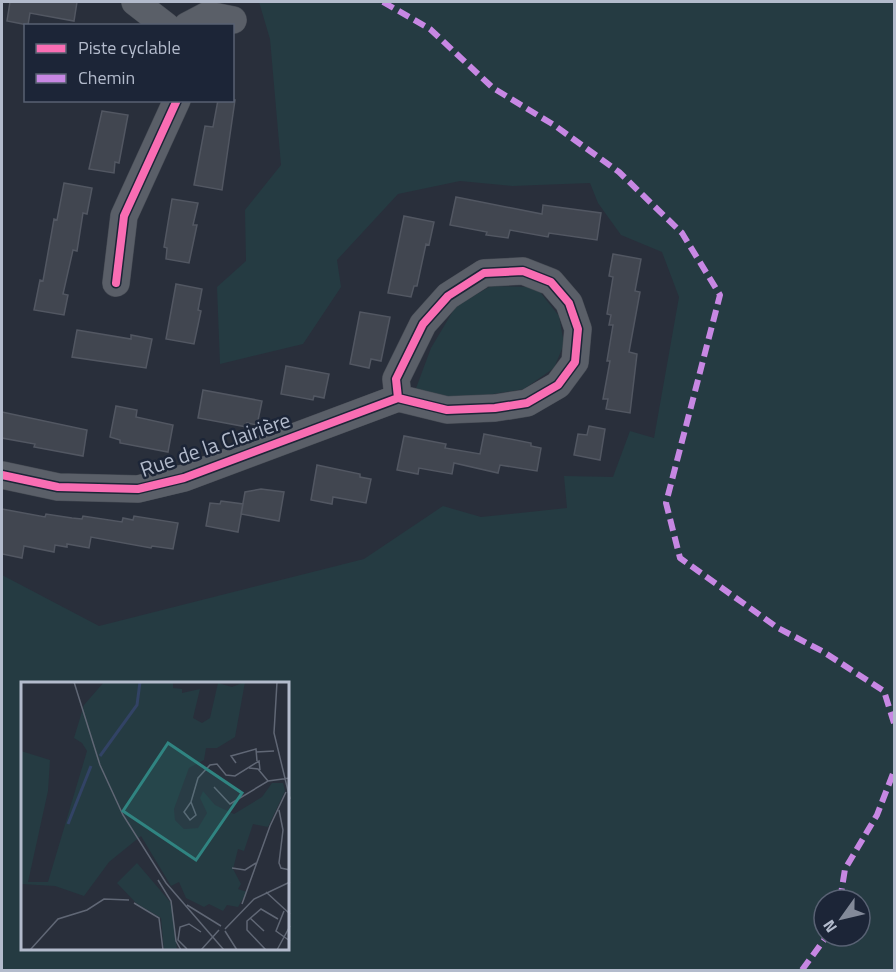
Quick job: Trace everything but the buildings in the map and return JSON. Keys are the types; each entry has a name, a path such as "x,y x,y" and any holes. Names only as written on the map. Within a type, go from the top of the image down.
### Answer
{"street":[{"path":"135,2 163,24"},
{"path":"191,24 208,15 234,20"},
{"path":"116,283 124,216 176,102"},
{"path":"523,271 551,282 569,303 578,329 575,362 558,385 527,403 495,408 447,410 398,398 396,379 423,324 448,296 484,273 523,271"},
{"name":"Rue de la Clairière","path":"2,475 58,487 138,489 184,478 398,398"}],"shaded area":[{"path":"259,2 894,2 894,970 2,970 2,575 99,626 364,559 443,506 481,517 567,508 564,476 613,477 630,431 654,438 679,297 662,252 621,235 598,203 590,183 512,186 460,181 398,194 337,260 341,287 303,344 220,364 217,287 246,261 245,210 281,165 270,39"},
{"path":"491,286 536,287 559,316 564,344 554,368 524,389 457,400 415,391 431,348 456,306"}],"marked path":[{"path":"383,2 430,29 493,88 554,125 619,172 682,233 720,295 666,503 680,558 778,628 822,651 884,691 894,723"},
{"path":"842,888 845,869 877,815 894,771"},
{"path":"802,970 818,948"}],"cycle path":[{"path":"116,283 124,216 176,102"},
{"path":"2,475 58,487 138,489 184,478 398,398 447,410 495,408 527,403 558,385 575,362 578,329 569,303 551,282 523,271 484,273 448,296 423,324 396,379 398,398"}]}
